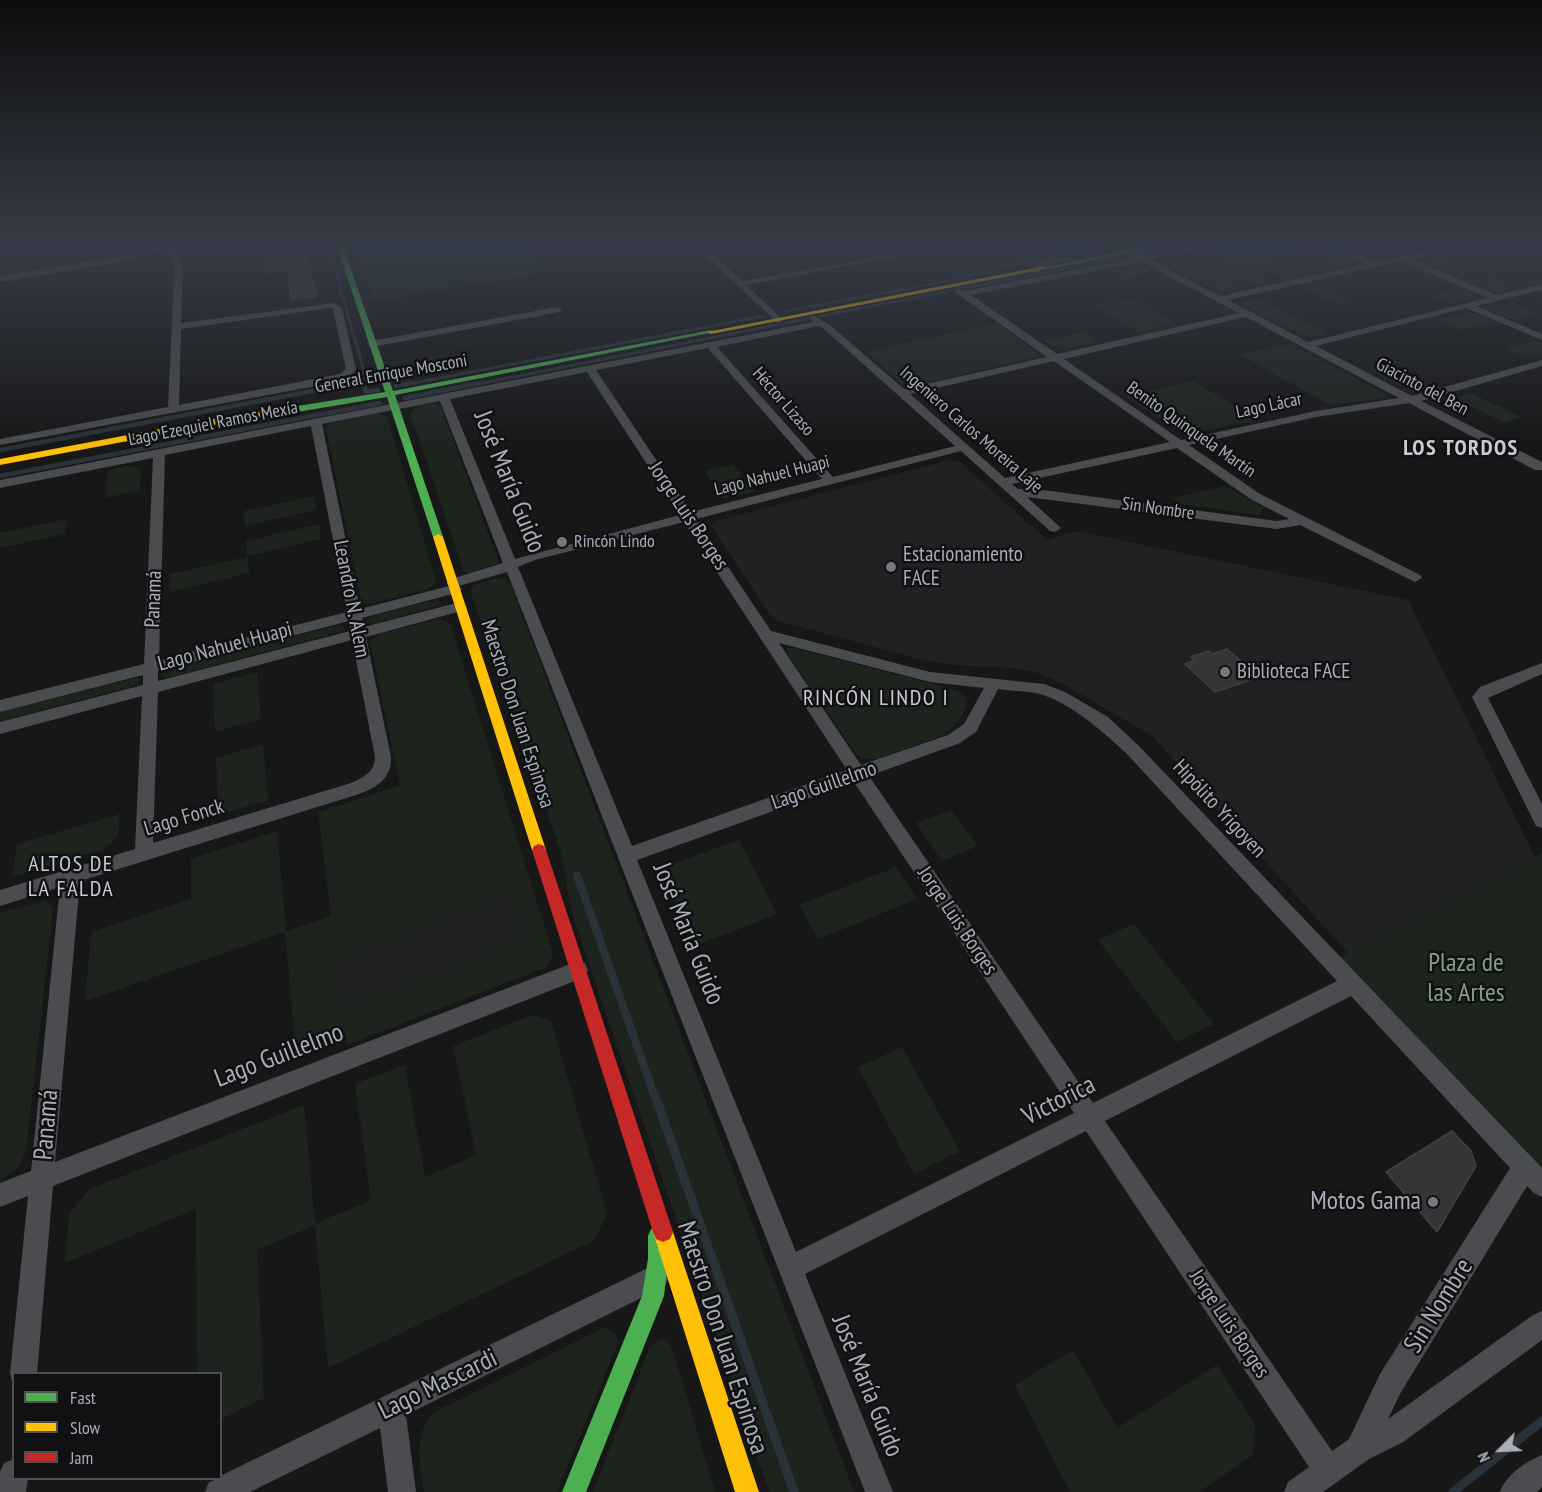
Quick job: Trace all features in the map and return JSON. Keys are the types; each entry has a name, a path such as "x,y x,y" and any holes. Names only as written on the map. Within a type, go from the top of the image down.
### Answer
{"main road":[{"name":"Maestro Don Juan Espinosa","path":"362,313 454,586 747,1492"},
{"name":"General Enrique Mosconi","path":"0,462 229,419 391,401 815,313"},
{"name":"Maestro Don Juan Espinosa","path":"574,1492 647,1313 657,1277 658,1240 652,1199"}],"street":[{"path":"173,410 177,313"},
{"path":"176,327 273,313"},
{"path":"0,442 336,379 351,370 338,313"},
{"path":"372,344 543,313"},
{"path":"770,313 778,320"},
{"name":"Benito Quinquela Martín","path":"990,313 1256,497 1415,578"},
{"path":"1307,345 1441,313"},
{"path":"1484,313 1542,337"},
{"name":"Ingeniero Carlos Moreira Laje","path":"808,314 822,323 1055,528"},
{"path":"902,393 1247,314"},
{"name":"Giacinto del Ben","path":"1247,314 1540,466"},
{"name":"Lago Ezequiel Ramos Mexía","path":"0,484 316,422 391,401 444,397 822,323"},
{"name":"Héctor Lizaso","path":"710,345 830,481"},
{"name":"Lago Lácar","path":"1003,482 1316,414 1411,399 1542,363"},
{"name":"Jorge Luis Borges","path":"590,369 858,774 1328,1471"},
{"name":"José María Guido","path":"444,397 879,1492"},
{"name":"Leandro N. Alem","path":"316,422 383,763 378,776"},
{"name":"Lago Nahuel Huapi","path":"0,705 355,615 454,586 495,572 525,558 964,447"},
{"name":"Panamá","path":"144,854 159,453"},
{"name":"Sin Nombre","path":"1016,494 1035,493 1277,525 1300,520"},
{"name":"Lago Nahuel Huapi","path":"0,728 460,607"},
{"name":"Hipólito Yrigoyen","path":"765,634 930,677 1026,685 1045,690 1109,726 1533,1176"},
{"path":"1542,668 1480,695 1481,704 1542,821"},
{"name":"Lago Guillelmo","path":"626,856 944,744 963,734 975,720 994,683"},
{"name":"Lago Fonck","path":"0,898 356,788 378,776"},
{"name":"Panamá","path":"23,1372 71,876"},
{"name":"Lago Guillelmo","path":"0,1195 578,970"},
{"name":"Victorica","path":"790,1268 1353,984"},
{"name":"Sin Nombre","path":"1359,1449 1390,1384 1533,1176"},
{"name":"Lago Mascardi","path":"219,1492 657,1277"},
{"name":"Sin Nombre","path":"1298,1492 1359,1449 1393,1432 1542,1324"},
{"path":"391,1408 402,1492"},
{"path":"1514,1492 1542,1469"}],"shaded area":[{"path":"950,460 960,462 1047,540 1077,531 1408,600 1535,857 1348,953 1152,736 1065,685 1038,673 1013,668 953,665 927,661 778,621 770,615 711,526 715,521"},
{"path":"510,899 521,939 342,1005 337,960"}],"green space":[{"path":"1105,313 1158,313 1177,324 1138,332"},
{"path":"1259,313 1286,313 1327,333 1313,337 1304,336"},
{"path":"1466,313 1476,314 1494,322 1462,330 1440,320"},
{"path":"1496,313 1541,314 1514,321"},
{"path":"997,324 1041,356 912,386 901,383 866,351"},
{"path":"1083,332 1097,342 1064,348 1045,341"},
{"path":"1536,340 1542,343 1542,355 1527,359 1504,349"},
{"path":"1292,344 1385,394 1385,398 1330,405 1239,354"},
{"path":"1388,363 1432,386 1406,387 1368,369"},
{"path":"1194,381 1257,420 1191,434 1180,432 1126,396"},
{"path":"1471,393 1521,417 1504,423 1455,398"},
{"path":"434,403 441,407 498,560 497,564 470,573 463,570 410,413 417,406"},
{"path":"376,414 387,416 436,581 426,590 373,603 364,603 361,600 326,428 332,423"},
{"path":"733,464 754,492 725,499 705,471"},
{"path":"130,465 141,468 140,490 105,498 108,470"},
{"path":"1225,486 1264,508 1259,515 1180,504 1172,498"},
{"path":"314,496 316,510 245,526 244,511"},
{"path":"67,519 65,534 0,548 0,533"},
{"path":"319,524 321,539 248,556 249,573 170,592 170,574 247,557 246,541"},
{"path":"504,578 510,583 854,1492 769,1492 572,914 560,849 470,590 475,584"},
{"path":"435,600 441,601 441,605 373,624 365,622 372,616"},
{"path":"439,619 450,623 552,950 552,959 547,967 347,1045 345,1034 296,1053 285,932 85,1001 91,932 191,899 191,859 277,831 286,931 331,916 318,812 400,785 370,642 380,634","holes":["510,899 521,939 342,1005 337,960"]},
{"path":"338,625 345,627 340,632 166,678 161,676 162,672 168,669"},
{"path":"787,648 956,690 965,696 967,705 959,721 946,734 879,759 864,759 856,754 787,653"},
{"path":"257,672 261,719 215,732 213,684"},
{"path":"135,678 141,680 134,686 0,721 0,712"},
{"path":"263,744 268,800 218,815 216,758"},
{"path":"951,810 978,846 942,861 916,823"},
{"path":"120,814 118,836 104,849 12,877 17,844"},
{"path":"739,840 777,914 695,946 664,875 672,864"},
{"name":"Plaza de las Artes","path":"1542,853 1542,1170 1339,957"},
{"path":"896,867 917,899 818,939 799,905"},
{"path":"45,901 52,906 53,910 26,1151 19,1166 0,1181 0,913"},
{"path":"1134,924 1214,1024 1177,1042 1098,940"},
{"path":"532,1015 551,1021 607,1213 595,1240 328,1368 315,1225 257,1250 264,1398 222,1419 222,1372 197,1372 196,1209 65,1263 69,1213 90,1189 304,1105 315,1224 371,1200 355,1084 405,1065 425,1177 476,1155 453,1046"},
{"path":"902,1047 960,1151 914,1174 858,1067"},
{"path":"605,1327 616,1333 618,1343 557,1492 424,1492 420,1440 427,1421 434,1412"},
{"path":"660,1339 668,1341 673,1350 715,1492 593,1492 649,1349"},
{"path":"1073,1350 1117,1428 1217,1365 1255,1424 1253,1455 1199,1492 1070,1492 1015,1385"}],"building":[{"name":"Biblioteca FACE","path":"1227,649 1259,677 1215,692 1185,664 1195,660 1191,657 1209,651 1213,654"},
{"name":"Motos Gama","path":"1452,1131 1471,1151 1476,1166 1437,1232 1386,1172"}],"waterway":[{"path":"347,313 366,378 362,382"},
{"path":"820,316 837,313"},
{"path":"403,385 764,316"},
{"path":"473,385 806,319"},
{"path":"0,450 355,383"},
{"path":"396,386 411,383"},
{"path":"405,398 480,383"},
{"path":"347,385 364,385"},
{"path":"364,385 366,392 378,390"},
{"path":"0,476 380,403"},
{"path":"577,875 657,1103"},
{"path":"657,1101 794,1492"},
{"path":"1453,1492 1542,1421"}],"traffic: fast":[{"path":"362,313 438,537"},
{"path":"291,410 363,399 711,332"},
{"path":"574,1492 653,1296 658,1259 658,1236"}],"traffic: slow":[{"path":"711,332 812,313"},
{"path":"0,462 229,419 291,410"},
{"path":"438,537 539,850"},
{"path":"663,1232 747,1492"}],"traffic: jam":[{"path":"539,850 663,1232"}],"place":[{"name":"Rincón Lindo","path":"562,542"},
{"name":"Estacionamiento FACE","path":"891,567"},
{"name":"Biblioteca FACE","path":"1225,672"},
{"name":"Motos Gama","path":"1433,1202"}],"district":[{"name":"LOS TORDOS","path":"1461,449"},
{"name":"RINCÓN LINDO I","path":"876,699"},
{"name":"ALTOS DE LA FALDA","path":"71,878"}]}
